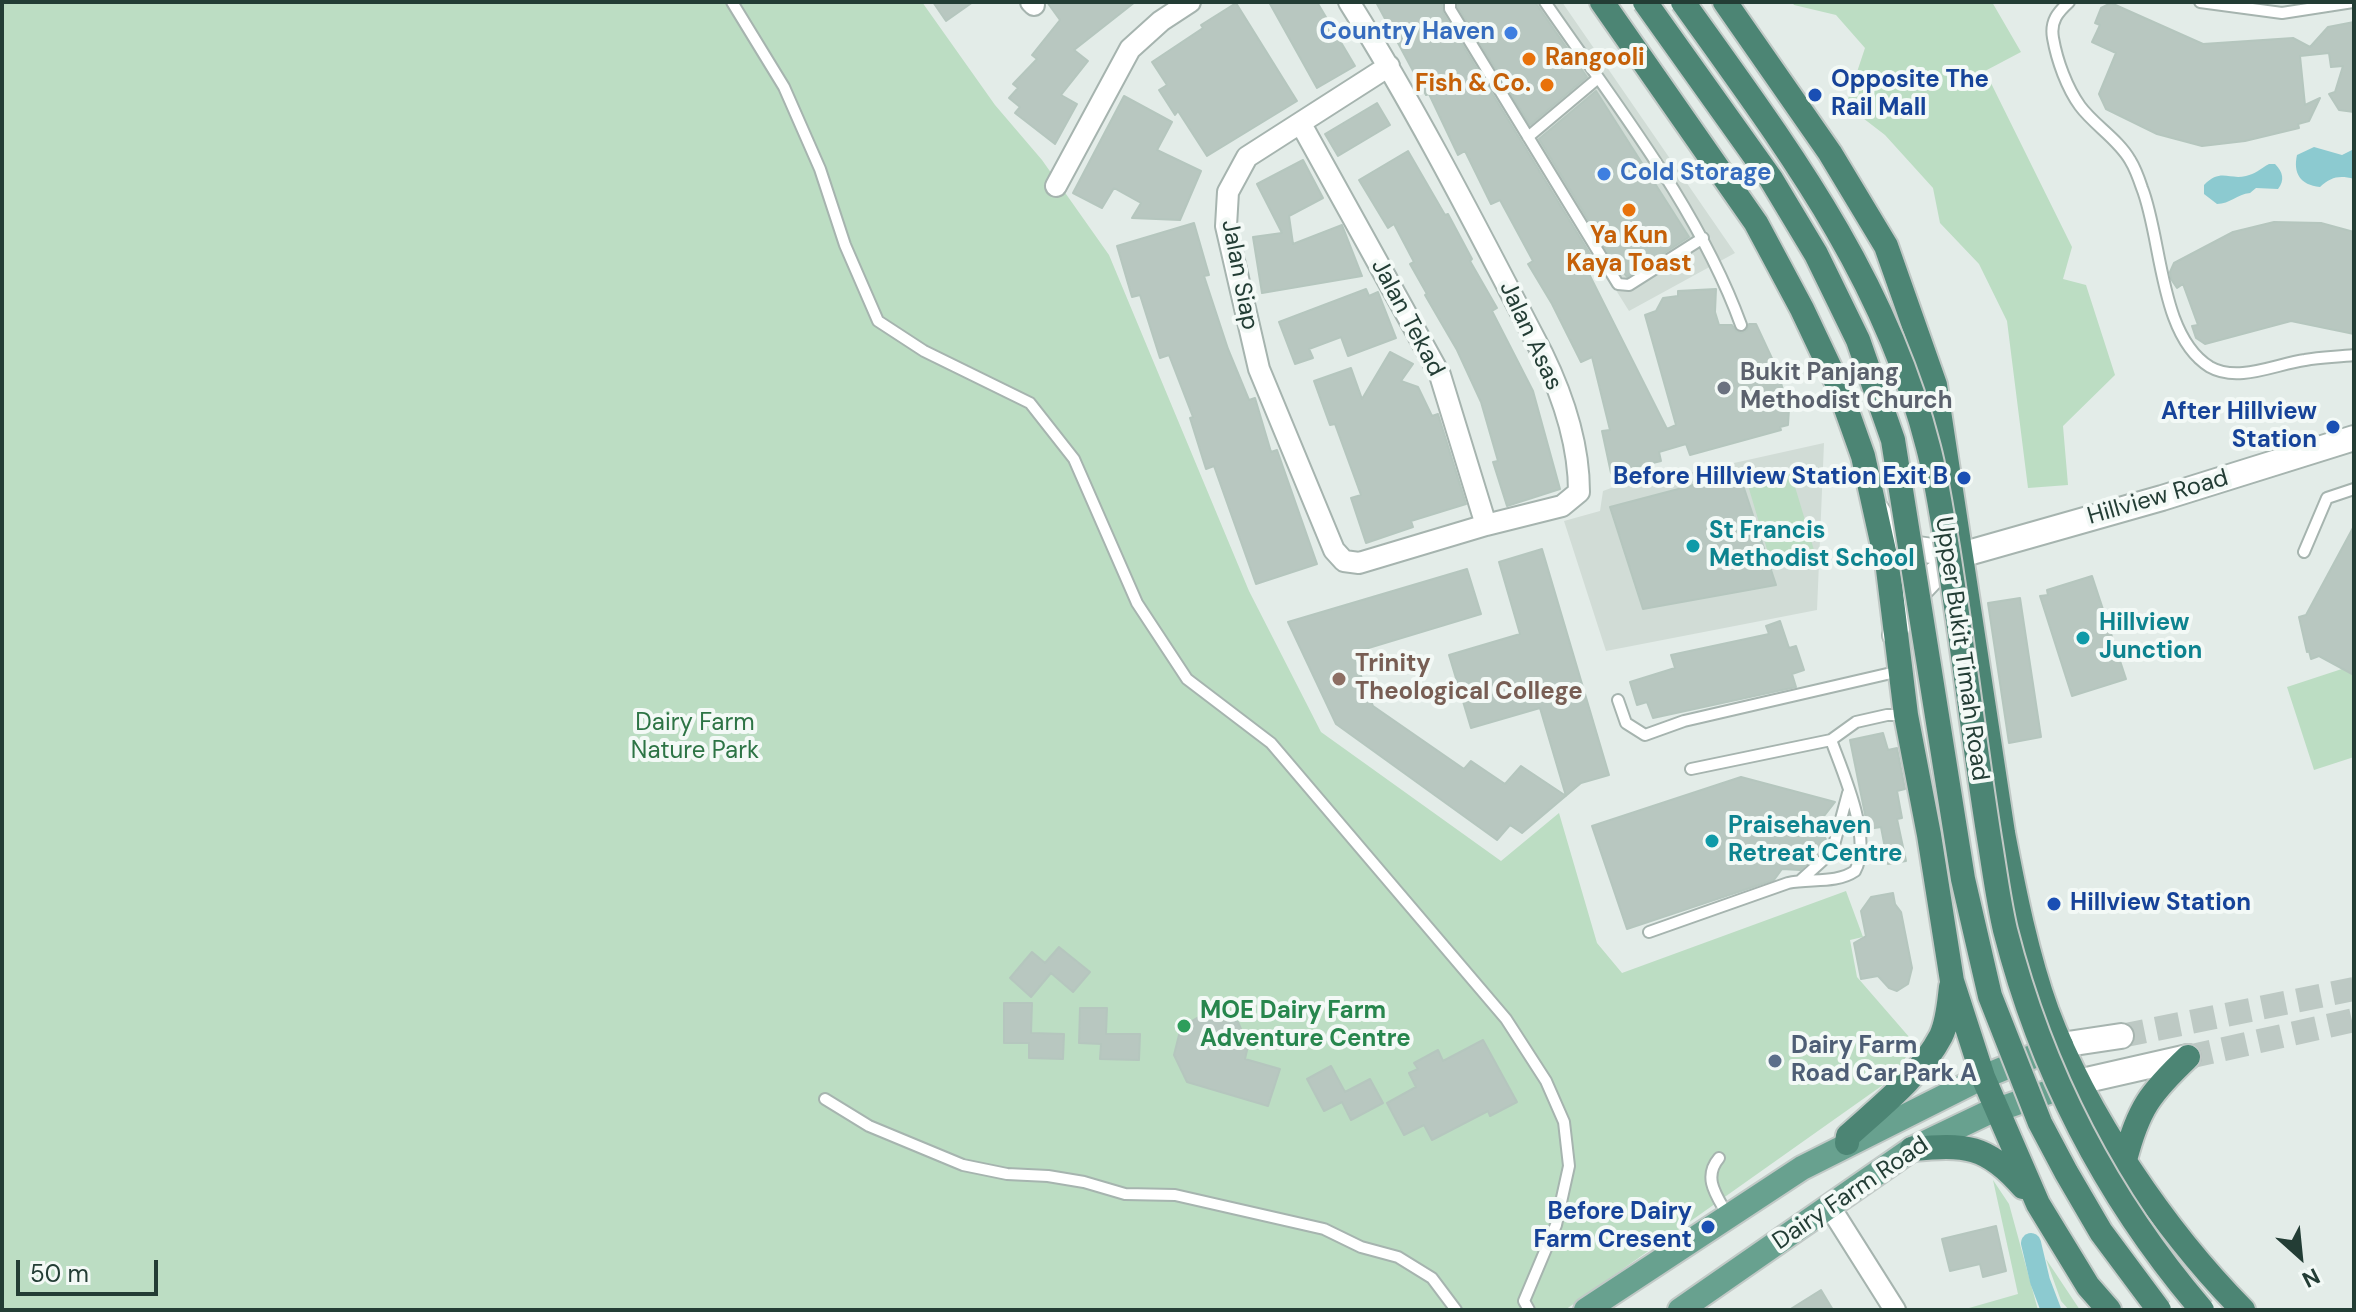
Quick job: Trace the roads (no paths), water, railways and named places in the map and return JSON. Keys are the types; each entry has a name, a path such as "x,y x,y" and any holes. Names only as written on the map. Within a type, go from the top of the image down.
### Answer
{"highway":[{"path":"1602,2 1756,223 1837,383 1863,456 1888,569 1906,715 1952,981 1996,1111 2038,1204 2088,1286 2109,1310"},
{"name":"Upper Bukit Timah Road","path":"1645,2 1771,179 1816,254 1858,340 1893,440 1963,879 1990,996 2040,1123 2066,1172 2101,1232 2159,1310"},
{"name":"Upper Bukit Timah Road","path":"1683,2 1812,184 1870,288 1900,358 1932,463 1958,615 2004,928 2027,1007 2068,1108 2093,1155 2128,1214 2202,1310"},
{"path":"1725,2 1823,142 1886,246 1935,385 2003,833 2012,880 2046,1008 2078,1082 2125,1160 2214,1281 2243,1310"},
{"path":"1847,1143 1848,1136 1904,1085 1941,1035 1952,981"},
{"path":"2125,1160 2141,1109 2159,1084 2188,1057"},
{"path":"1912,1149 1945,1145 1971,1148 2005,1166 2038,1204"}],"main road":[{"name":"Dairy Farm Road","path":"1586,1310 1802,1168 1983,1077 2061,1045"},
{"name":"Dairy Farm Road","path":"1680,1310 1912,1149 1996,1111 2078,1082"}],"street":[{"path":"1056,186 1130,49 1161,21 1190,2"},
{"name":"Jalan Asas","path":"1334,550 1344,561 1359,563 1562,506 1579,492 1579,462 1548,365 1459,193 1389,66 1349,2"},
{"name":"Jalan Siap","path":"1334,550 1259,369 1226,226 1228,192 1247,157 1389,66"},
{"name":"Jalan Tekad","path":"1301,124 1440,375 1486,525"},
{"name":"Hillview Road","path":"1961,555 2354,438"},
{"path":"1875,508 1894,535 1918,549 1961,555"},
{"path":"1894,637 1903,608 1935,574 1961,555"},
{"path":"2061,1045 2121,1036"},
{"path":"2078,1082 2188,1057"},
{"path":"1830,1207 1895,1310"}],"lane":[{"path":"732,2 784,87 820,169 845,245 878,321 924,351 1030,403 1074,459 1137,603 1187,679 1271,743 1506,1019 1546,1081 1564,1122 1569,1166 1556,1225 1524,1301 1529,1310"},
{"path":"1450,2 1450,9 1618,284 1629,285 1703,238"},
{"path":"1545,2 1703,238 1741,325"},
{"path":"2069,2 2056,14 2052,35 2059,61 2080,106 2129,158 2144,192 2161,272 2174,312 2185,340 2198,358 2212,368 2229,374 2305,360 2354,355"},
{"path":"2200,2 2282,13 2306,6 2353,2"},
{"path":"1528,137 1597,79"},
{"path":"2304,552 2327,498 2354,489"},
{"path":"1618,700 1626,723 1645,735 1684,721 1900,671"},
{"path":"1691,769 1831,740 1856,722 1887,715 1906,715"},
{"path":"1649,932 1801,880 1845,877 1858,867 1859,830 1831,740"},
{"path":"1801,880 1834,845 1849,791"},
{"path":"825,1099 869,1126 963,1165 1007,1174 1084,1182 1125,1194 1175,1195 1324,1229 1361,1247 1398,1257 1432,1278 1456,1310"},
{"path":"1719,1158 1712,1167 1711,1182 1728,1216"}],"water":[{"path":"2314,147 2342,155 2354,149 2354,179 2336,178 2320,187 2303,181 2297,173 2297,155"},
{"path":"2275,164 2281,173 2282,182 2278,189 2256,188 2217,204 2204,194 2204,185 2215,177 2246,176"}],"waterway":[{"path":"2031,1243 2051,1310"}],"tunnel":[{"path":"2121,1036 2354,989"},
{"path":"2188,1057 2354,1020"}],"place":[{"name":"Country Haven","path":"1511,33"},
{"name":"Rangooli","path":"1529,59"},
{"name":"Fish & Co.","path":"1547,85"},
{"name":"Opposite The Rail Mall","path":"1815,95"},
{"name":"Cold Storage","path":"1604,174"},
{"name":"Ya Kun Kaya Toast","path":"1629,210"},
{"name":"Bukit Panjang Methodist Church","path":"1724,388"},
{"name":"After Hillview Station","path":"2333,427"},
{"name":"Before Hillview Station Exit B","path":"1964,478"},
{"name":"St Francis Methodist School","path":"1693,546"},
{"name":"Hillview Junction","path":"2083,638"},
{"name":"Trinity Theological College","path":"1339,679"},
{"name":"Praisehaven Retreat Centre","path":"1712,841"},
{"name":"Hillview Station","path":"2054,904"},
{"name":"MOE Dairy Farm Adventure Centre","path":"1184,1026"},
{"name":"Dairy Farm Road Car Park A","path":"1775,1061"},
{"name":"Before Dairy Farm Cresent","path":"1708,1227"}],"park label":[{"name":"Dairy Farm Nature Park","path":"695,738"}]}
